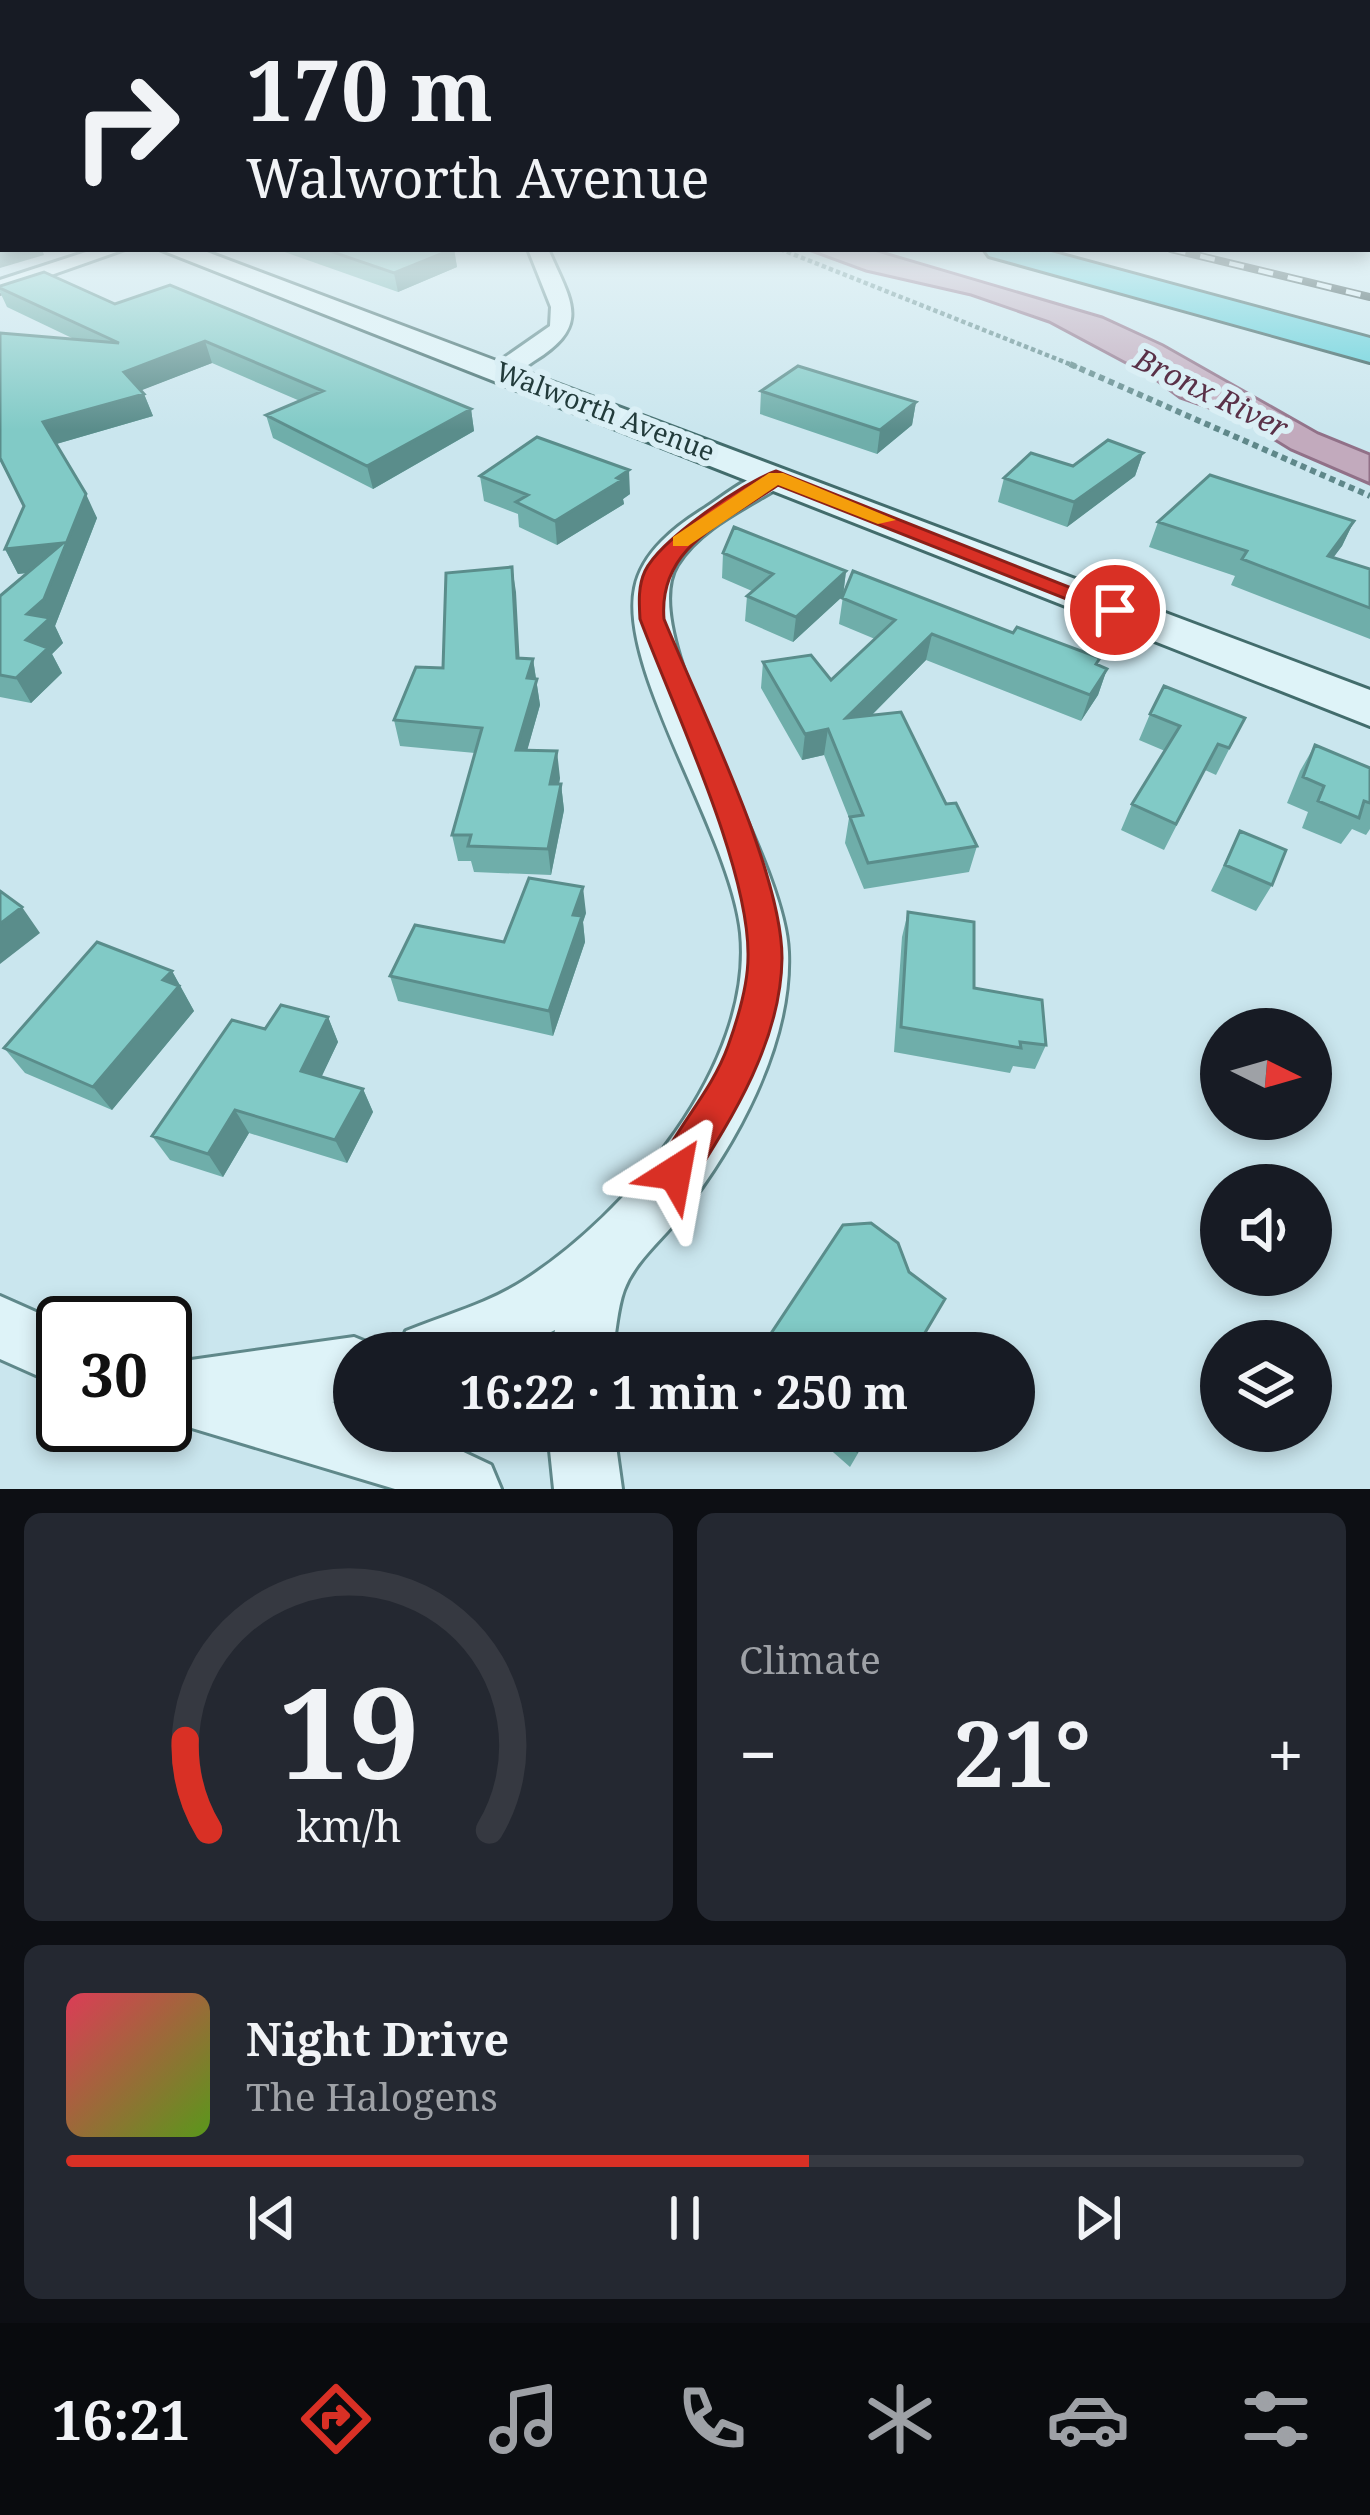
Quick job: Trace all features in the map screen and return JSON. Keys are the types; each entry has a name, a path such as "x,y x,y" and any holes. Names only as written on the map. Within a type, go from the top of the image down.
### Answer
{"highway":[{"path":"1156,291 1370,350"},
{"path":"1196,291 1370,338"}],"street":[{"name":"Walworth Avenue","path":"286,291 1370,709"},
{"path":"500,372 545,344 561,327 562,307 556,291"},
{"path":"487,1332 546,1301 614,1249 649,1210 727,1094 747,1043 765,962 762,915 742,851 662,655 650,593 657,570 673,548 776,477"},
{"path":"585,1332 595,1284 614,1249"},
{"path":"0,1327 36,1344"},
{"path":"192,1385 333,1370"},
{"path":"192,1395 387,1450 467,1489"},
{"path":"584,1452 588,1489"}],"path":[{"path":"888,291 1042,352 1370,496"}],"water":[{"name":"Bronx River","path":"956,291 1015,291 1102,317 1163,345 1318,433 1370,454 1370,484 1291,450 1241,419 1180,398 1152,377 1049,322"}],"building":[{"path":"8,291 87,291 115,304 151,291 186,291 471,409 367,466 266,415 323,391 205,341 124,372 144,394 43,422 86,494 44,599 27,614 50,618 26,640 48,648 16,678 0,675 0,596 63,543 5,549 24,506 0,458 0,333 119,343"},
{"path":"798,366 916,402 880,430 761,391"},
{"path":"537,437 629,470 617,478 622,480 555,521 516,502 528,495 480,476"},
{"path":"1108,440 1143,453 1074,502 1004,478 1031,453 1073,466"},
{"path":"1210,475 1354,521 1328,556 1370,569 1370,608 1242,559 1247,551 1158,522"},
{"path":"734,527 846,571 796,617 747,596 773,574 723,553"},
{"path":"512,567 517,658 533,659 527,678 537,679 516,750 557,751 550,784 561,784 548,849 468,846 471,835 452,835 482,728 394,720 416,667 443,668 446,573"},
{"path":"853,571 1013,633 1017,627 1100,658 1096,664 1107,669 1090,695 932,634 846,718 901,712 946,804 956,803 977,846 868,863 850,817 863,815 828,729 805,734 763,662 811,655 831,680 895,620 842,598"},
{"path":"1164,686 1245,718 1229,748 1218,744 1176,824 1132,804 1180,726 1150,714"},
{"path":"1315,745 1370,768 1370,803 1364,801 1359,818 1318,801 1324,786 1303,777"},
{"path":"1240,831 1286,850 1272,885 1225,865"},
{"path":"529,878 583,887 573,915 582,916 549,1011 390,976 415,925 504,942"},
{"path":"0,891 22,907 0,924"},
{"path":"908,912 974,922 974,988 1042,1000 1046,1045 1020,1042 1021,1048 901,1027"},
{"path":"97,942 172,971 163,980 179,986 93,1087 4,1048"},
{"path":"281,1005 328,1017 301,1071 363,1089 335,1140 235,1110 208,1154 152,1136 232,1020 265,1029"},
{"path":"871,1223 898,1243 909,1272 945,1299 925,1332 772,1332 843,1225"}],"railway":[{"path":"1347,291 1370,297"}],"slow traffic":[{"path":"681,542 776,477 885,520"}],"route":[{"path":"675,1173 727,1094 747,1043 765,962 762,915 742,851 662,655 652,619 650,593 657,570 673,548 776,477 1115,610"}]}
